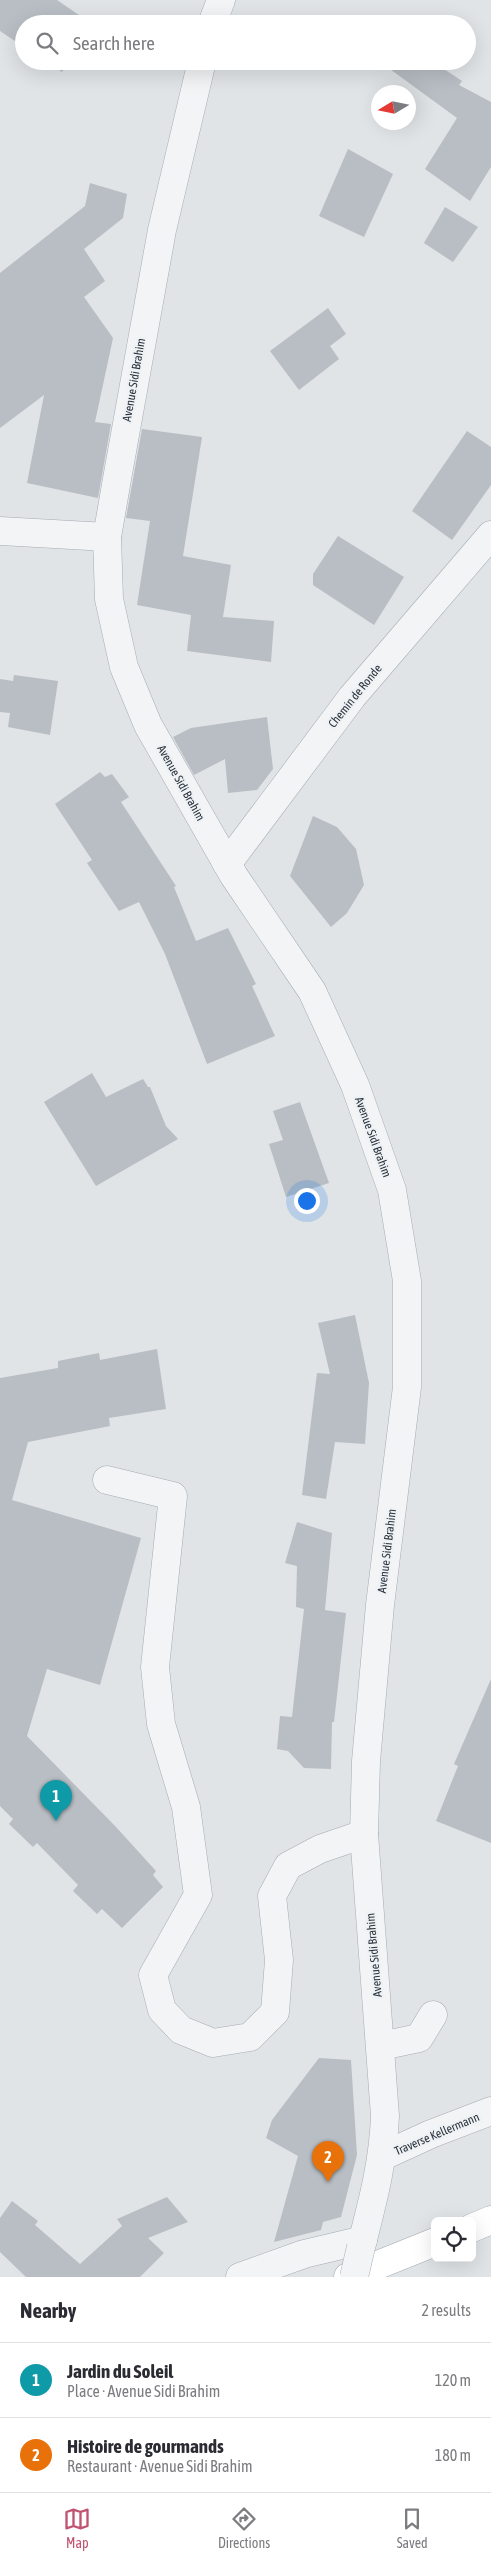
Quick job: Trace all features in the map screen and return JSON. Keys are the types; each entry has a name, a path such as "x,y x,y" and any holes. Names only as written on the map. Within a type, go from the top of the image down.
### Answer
{"main road":[{"path":"476,2226 491,2220"},
{"path":"348,2277 431,2244"}],"street":[{"path":"215,15 221,0"},
{"name":"Avenue Sidi Brahim","path":"199,70 188,111 160,239 107,537 109,598 124,667 148,726 226,864 312,991 355,1084 392,1190 407,1281 407,1387 380,1605 366,1761 364,1834 381,2046 385,2116 383,2156 377,2190 354,2277"},
{"path":"0,531 107,537"},
{"name":"Chemin de Ronde","path":"226,864 352,698 491,535"},
{"path":"108,1480 173,1496 154,1667 161,1724 186,1807 198,1895 153,1975 162,2010 181,2030 213,2043 250,2037 275,2012 279,1960 272,1896 288,1866 320,1849 364,1834"},
{"path":"381,2046 419,2038 432,2015"},
{"name":"Traverse Kellermann","path":"383,2156 431,2134 491,2112"},
{"path":"240,2277 304,2254 362,2243"}],"building":[{"path":"0,0 57,0 79,15 15,15 15,41 0,31"},
{"path":"391,70 446,70 462,81 459,85 491,102 491,167 470,201 425,169 457,118 416,88 416,85 412,85"},
{"path":"348,149 393,174 364,237 319,216"},
{"path":"90,183 127,194 123,218 84,249 105,281 84,297 113,338 95,422 111,424 98,498 27,483 44,395 0,428 0,273 85,206"},
{"path":"445,207 478,227 453,262 424,243"},
{"path":"328,308 346,334 330,346 339,359 299,390 270,351"},
{"path":"142,429 202,437 183,556 231,565 223,617 274,621 271,662 187,651 191,615 137,605 150,521 126,518"},
{"path":"467,431 491,447 491,485 452,540 412,511"},
{"path":"338,536 404,577 374,625 313,585 313,574"},
{"path":"14,675 58,681 50,735 8,727 10,713 0,712 0,679 13,681"},
{"path":"267,717 273,769 257,790 228,793 225,759 194,775 173,737 191,728"},
{"path":"100,772 105,777 112,774 129,797 121,802 176,886 174,887 196,941 228,928 256,984 252,986 275,1036 207,1064 165,954 139,902 119,911 87,863 92,860 55,804"},
{"path":"313,816 337,827 356,849 364,885 347,913 331,927 290,876"},
{"path":"92,1073 106,1097 143,1079 148,1087 150,1087 166,1126 178,1139 96,1186 44,1102"},
{"path":"300,1102 329,1183 286,1197 269,1144 283,1140 273,1111"},
{"path":"355,1315 369,1383 365,1444 335,1442 326,1499 302,1495 317,1373 330,1374 318,1323"},
{"path":"157,1349 166,1409 109,1418 110,1426 28,1442 12,1500 141,1538 100,1685 47,1669 27,1736 156,1871 153,1875 163,1887 122,1928 102,1909 97,1914 73,1891 78,1885 37,1843 33,1847 9,1824 13,1819 0,1806 0,1378 58,1368 58,1361 99,1353 100,1360"},
{"path":"297,1522 332,1533 325,1610 346,1613 334,1722 332,1722 331,1769 304,1768 288,1751 277,1749 280,1716 292,1717 304,1609 296,1607 297,1566 285,1563"},
{"path":"491,1679 491,1843 436,1821 458,1766 454,1764"},
{"path":"319,2058 351,2060 357,2155 341,2217 323,2222 321,2230 274,2242 298,2156 266,2138 272,2120"},
{"path":"167,2197 188,2222 148,2238 164,2253 140,2277 26,2277 0,2252 0,2218 12,2201 38,2221 35,2225 80,2264 122,2226 117,2219"}],"place":[{"name":"Jardin du Soleil","path":"56,1821"},
{"name":"Histoire de gourmands","path":"328,2182"}]}
